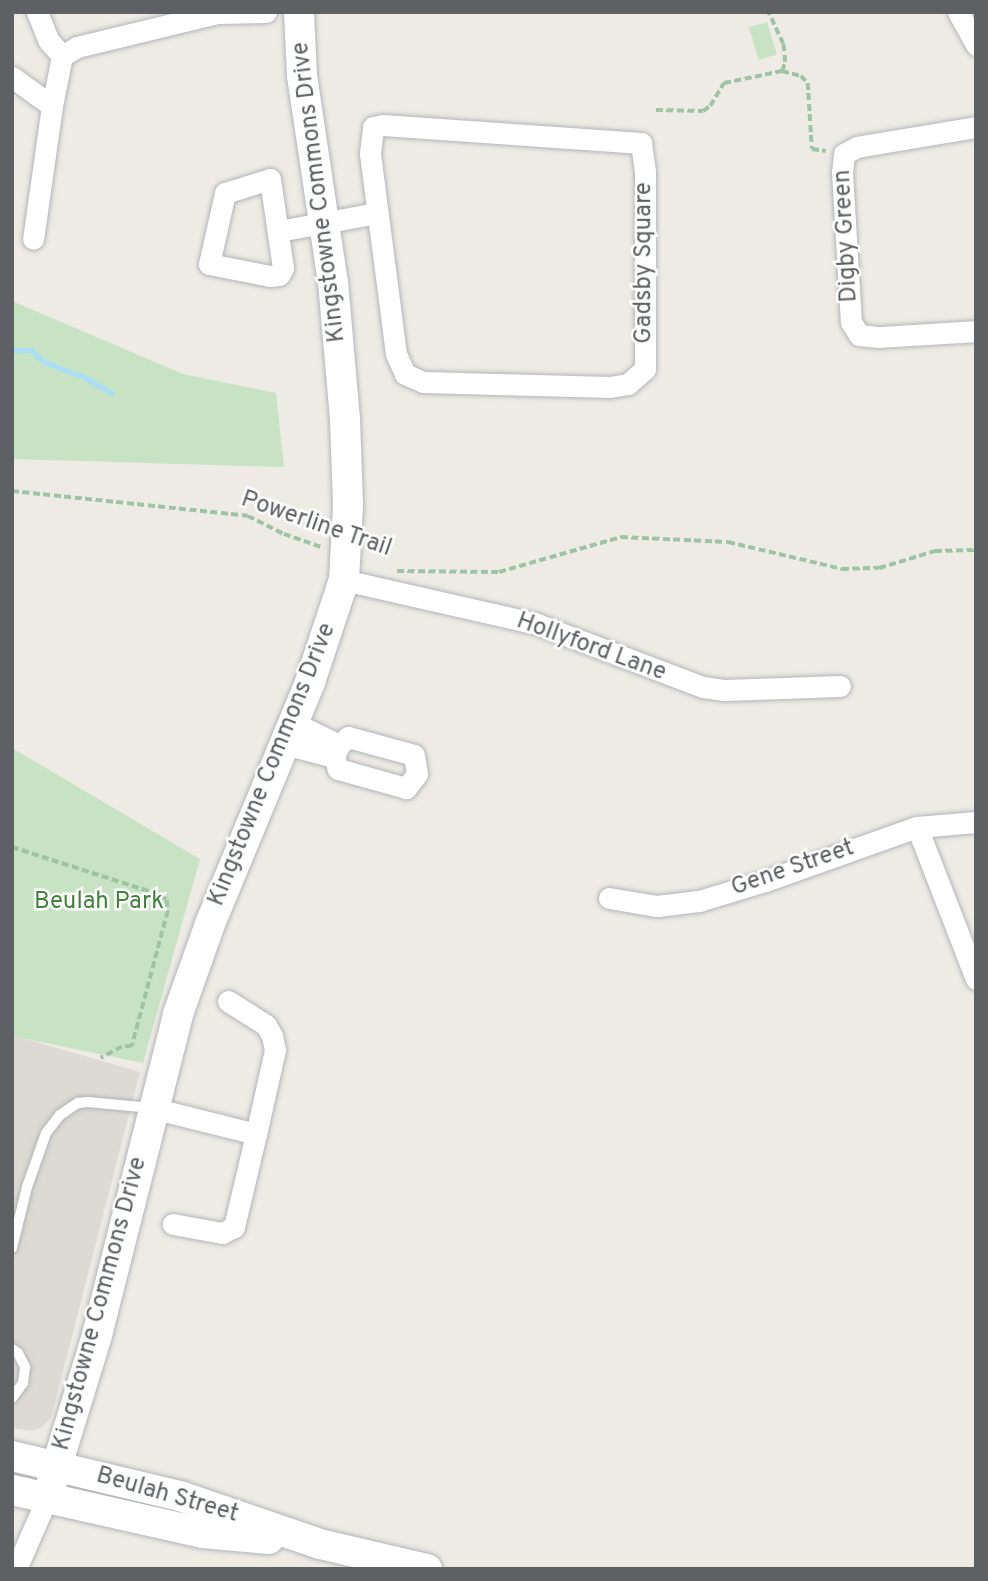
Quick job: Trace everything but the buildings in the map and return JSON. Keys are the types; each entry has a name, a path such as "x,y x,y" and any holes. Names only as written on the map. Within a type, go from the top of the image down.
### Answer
{"street":[{"path":"37,12 48,41 62,56"},
{"path":"33,239 62,56 77,47 218,13 266,12"},
{"name":"Kingstowne Commons Drive","path":"47,1498 97,1335 152,1108 178,1014 210,924 289,734 345,569 348,505 345,419 333,283 302,76 299,12"},
{"path":"958,12 976,45"},
{"path":"12,77 52,106"},
{"name":"Gadsby Square","path":"383,125 641,143 645,173 645,369 628,384 610,387 423,382 405,374 396,354 377,214 370,153 373,127 383,125"},
{"name":"Digby Green","path":"976,127 857,147 844,154 851,322 859,335 878,337 976,331"},
{"path":"270,179 279,231 282,268 279,275 270,276 209,264 225,193 270,179"},
{"path":"279,231 377,214"},
{"name":"Hollyford Lane","path":"345,569 537,624 703,687 725,690 840,687"},
{"path":"289,734 336,751"},
{"name":"Gene Street","path":"609,898 666,907 699,901 765,881 917,827 976,822"},
{"path":"917,827 976,979"},
{"path":"173,1224 222,1233 234,1227 275,1050 266,1025 228,1001"},
{"path":"152,1108 256,1134"},
{"name":"Beulah Street","path":"12,1456 59,1465 180,1496 320,1544 427,1569"},
{"name":"Beulah Street","path":"12,1490 203,1533 320,1544"},
{"path":"16,1569 47,1498"}],"lane":[{"path":"12,1248 27,1187 46,1133 60,1115 78,1103 89,1102 152,1108"},
{"path":"12,1349 18,1353 25,1367 23,1383 12,1398"}],"path":[{"path":"768,12 783,44 785,62 782,71"},
{"path":"656,110 703,111 710,106 724,83 782,71 801,76 808,83 812,149 844,154"},
{"name":"Powerline Trail","path":"12,491 248,516 345,569"},
{"name":"Powerline Trail","path":"394,571 499,572 621,537 728,542 842,569 879,568 935,551 976,550"},
{"path":"12,847 161,895 167,900 167,911 132,1046 122,1047 101,1058"}],"shaded area":[{"path":"12,1035 140,1072 51,1418 41,1428 31,1431 12,1428"}],"green space":[{"path":"767,22 777,55 759,60 749,28"},
{"path":"12,301 183,374 276,393 284,467 12,459"},
{"name":"Beulah Park","path":"12,748 200,859 143,1063 12,1036"}],"waterway":[{"path":"12,350 31,350 44,362 84,377 112,393"}]}
